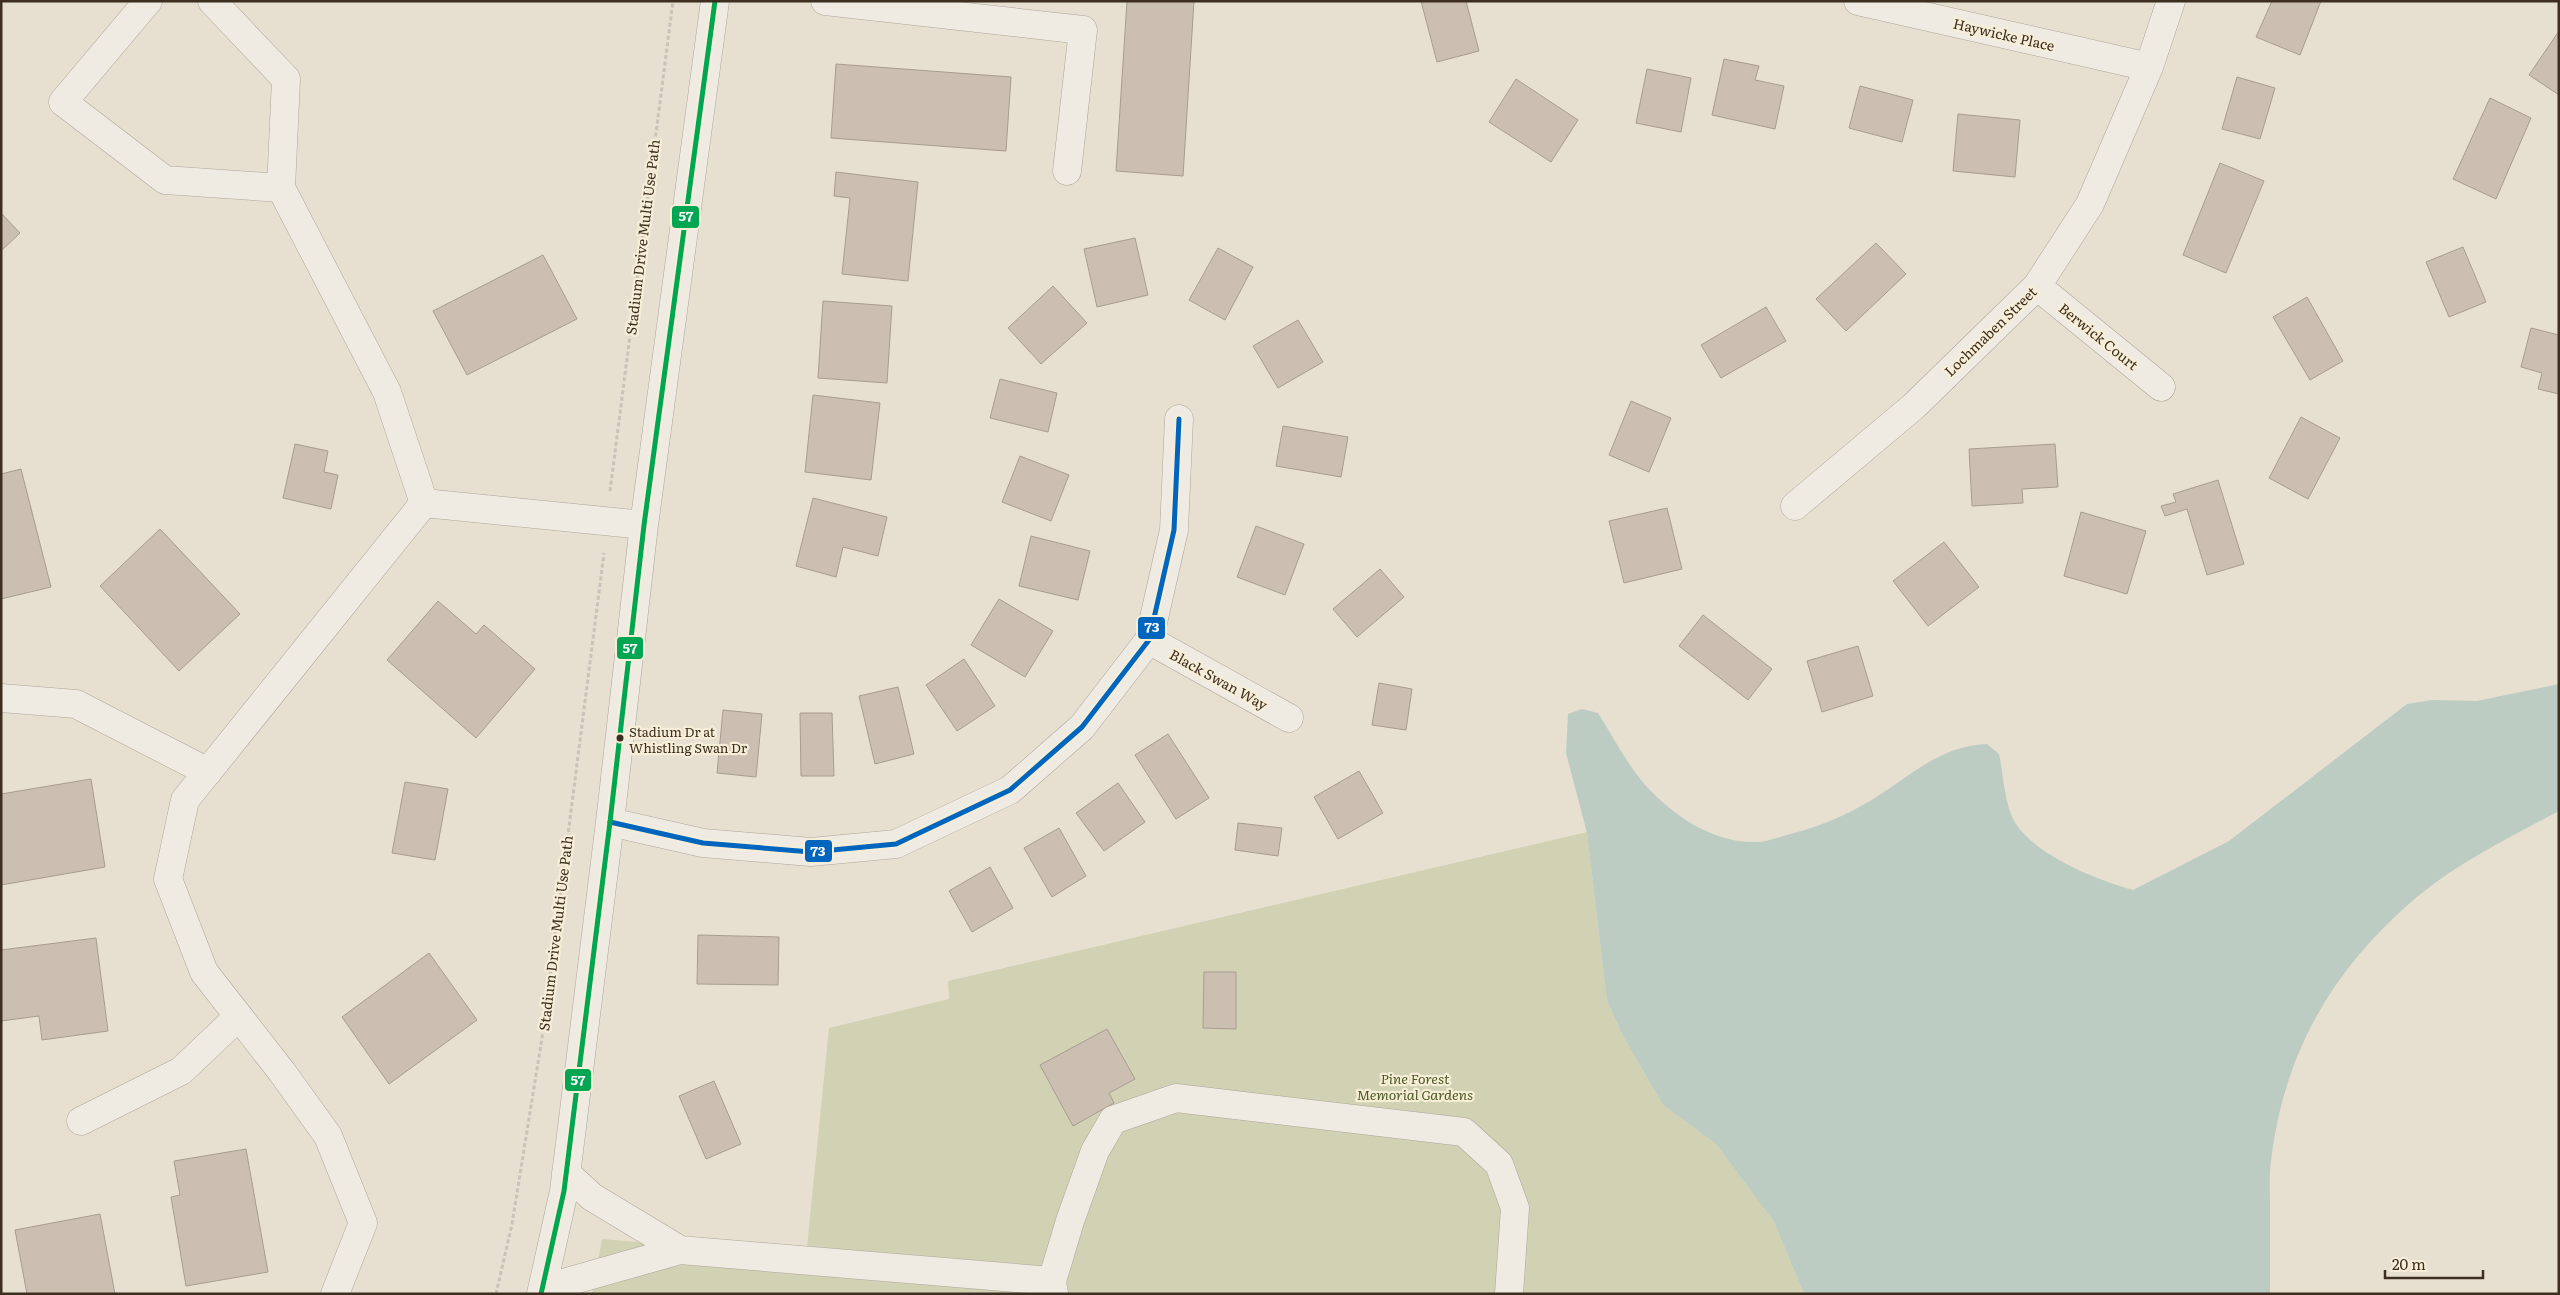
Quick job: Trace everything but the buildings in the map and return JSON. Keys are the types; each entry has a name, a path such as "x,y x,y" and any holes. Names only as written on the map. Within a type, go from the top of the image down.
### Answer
{"street":[{"path":"148,1 63,102 165,180 281,188"},
{"path":"212,1 286,79 281,188 387,392 424,503"},
{"path":"715,1 644,524 610,822 566,1173 542,1291 680,1250 1053,1287 1095,1151 1113,1120 1176,1098 1464,1132 1499,1164 1515,1208 1509,1294"},
{"path":"826,1 1083,30 1067,171"},
{"name":"Haywicke Place","path":"1858,1 2149,67"},
{"name":"Lochmaben Street","path":"1796,506 1914,406 2037,286 2090,204 2149,67 2171,1"},
{"name":"Berwick Court","path":"2037,286 2161,387"},
{"path":"610,822 703,843 811,852 896,844 1010,790 1082,727 1149,640 1174,530 1179,419"},
{"path":"424,503 644,524"},
{"path":"335,1294 362,1223 328,1136 204,972 168,879 185,800 424,503"},
{"name":"Black Swan Way","path":"1149,640 1289,718"},
{"path":"1,698 76,704 208,772"},
{"path":"80,1121 181,1071 238,1017"},
{"path":"566,1173 592,1197 680,1250"}],"path":[{"name":"Stadium Drive Multi Use Path","path":"611,474 673,1"},
{"name":"Stadium Drive Multi Use Path","path":"496,1294 512,1224 542,1038 603,572"}],"green space":[{"name":"Pine Forest Memorial Gardens","path":"1587,832 1607,1001 1624,1038 1663,1105 1716,1144 1774,1222 1804,1294 592,1294 602,1239 806,1257 829,1028 949,999 948,981"}],"shaded area":[{"path":"2559,684 2559,811 2450,872 2417,897 2387,924 2337,983 2317,1015 2301,1048 2287,1084 2271,1161 2270,1294 1804,1294 1774,1222 1716,1144 1663,1105 1624,1038 1607,1001 1587,833 1566,753 1568,714 1582,709 1598,713 1635,772 1664,804 1706,831 1737,841 1753,842 1774,839 1824,823 1870,801 1925,764 1939,757 1954,750 1987,744 1999,754 2005,792 2011,814 2019,828 2031,841 2046,852 2082,872 2133,890 2229,841 2407,704 2432,700 2477,701"}],"transit line":[{"name":"57","path":"541,1294 564,1191 610,822 644,525 715,1"},
{"name":"73","path":"610,822 703,843 811,852 896,844 1010,790 1082,727 1149,640 1174,530 1179,419"}],"place":[{"name":"Stadium Dr at Whistling Swan Dr","path":"620,738"}]}
